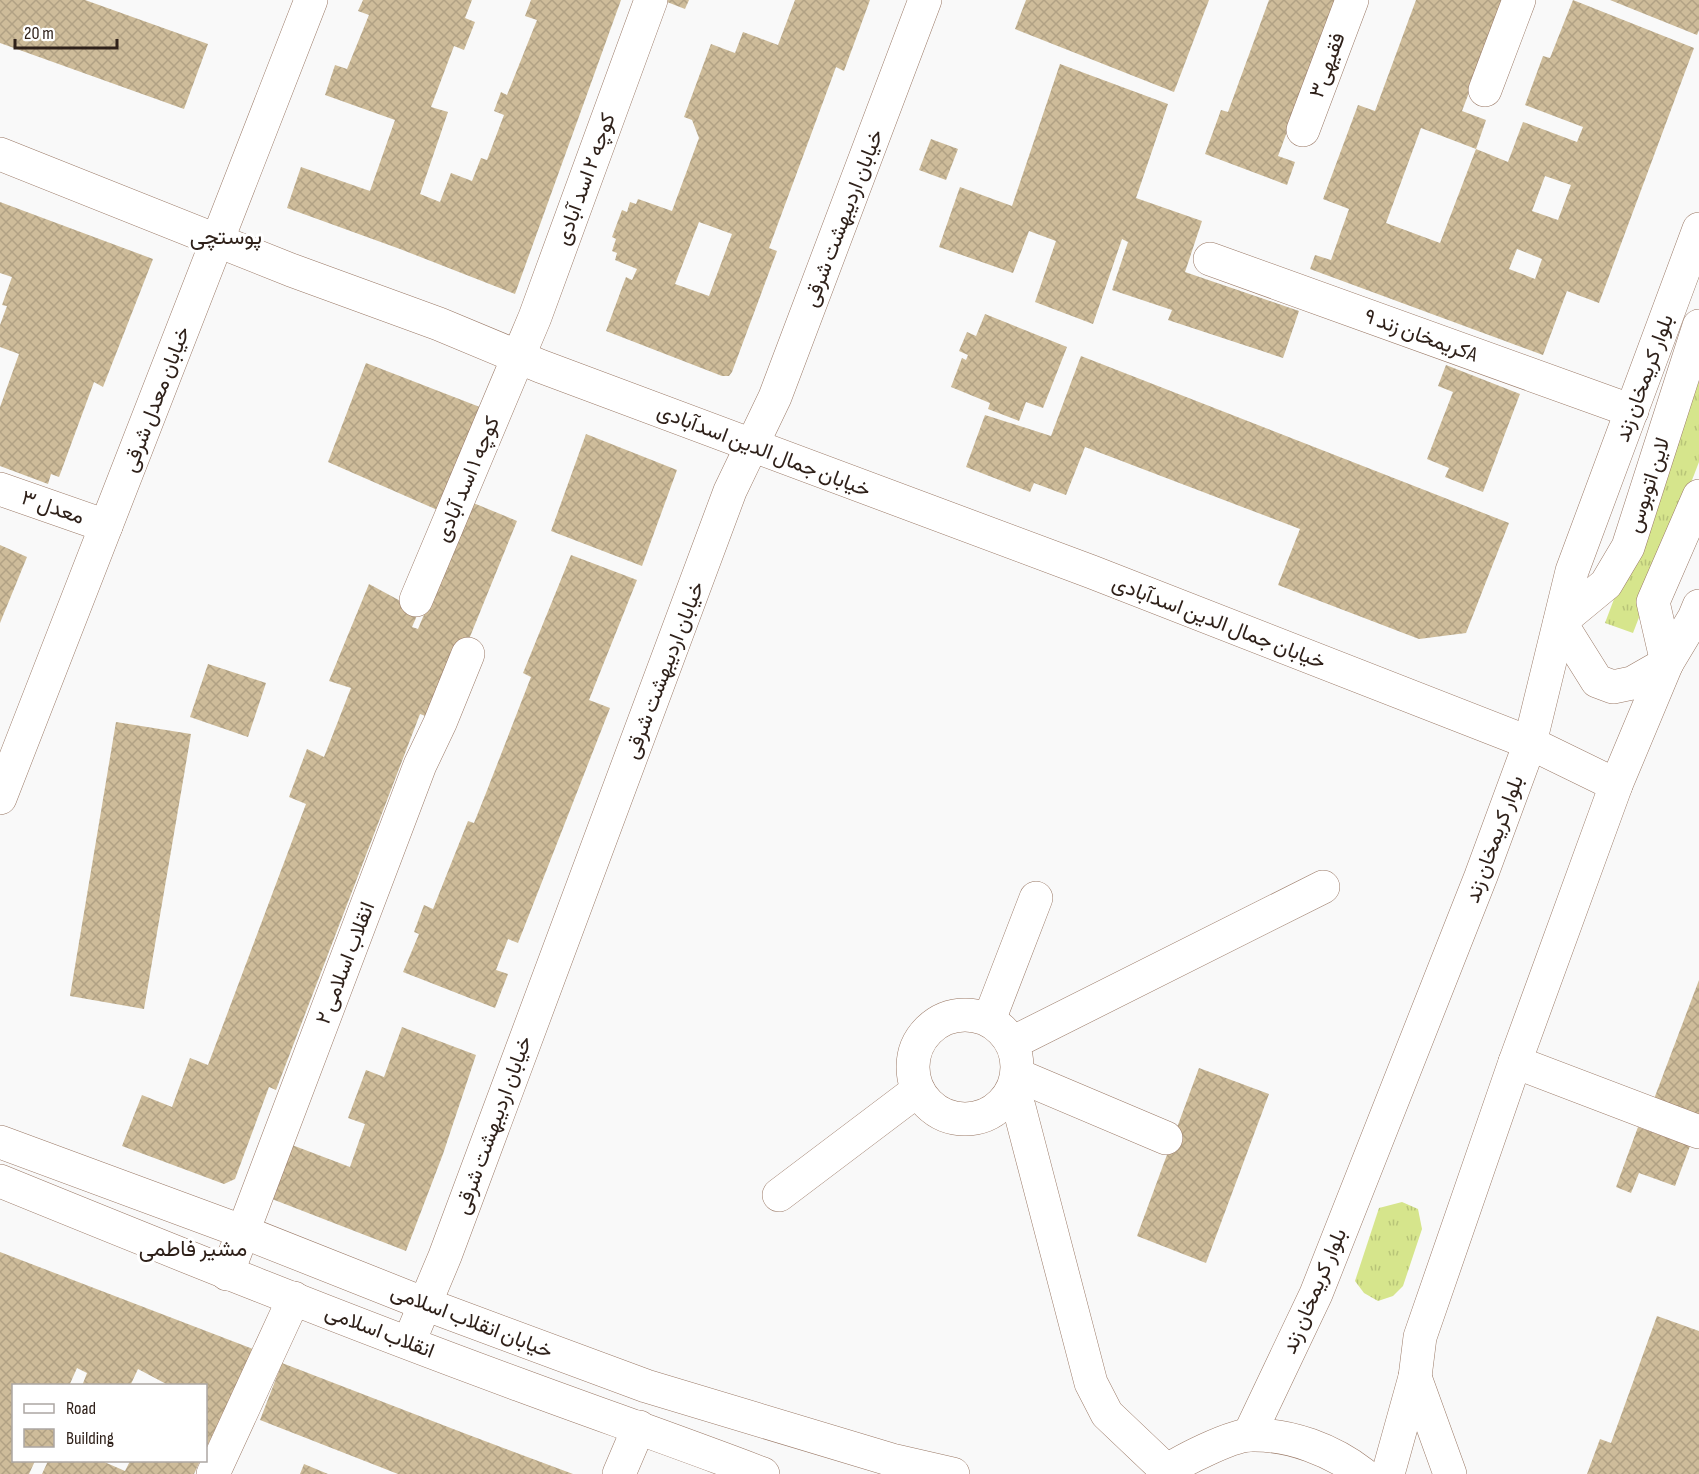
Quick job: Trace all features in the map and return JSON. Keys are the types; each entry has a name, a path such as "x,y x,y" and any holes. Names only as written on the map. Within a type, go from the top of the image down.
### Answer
{"main road":[{"name":"خیابان معدل شرقی","path":"0,798 6,765 106,526 311,0"},
{"name":"کوچه ۲ اسد آبادی","path":"519,357 651,0"},
{"name":"خیابان اردیبهشت شرقی","path":"410,1342 730,491 775,398 925,0"},
{"name":"فقیهی۳","path":"1303,129 1352,0"},
{"path":"1485,90 1519,0"},
{"name":"خیابان جمال الدین اسدآبادی","path":"0,154 218,241 440,324 519,357 1103,576 1530,743 1616,785"},
{"name":"بلوار کریمخان زند","path":"1249,1435 1316,1294 1481,876 1530,743 1572,571 1699,229"},
{"name":"کریمخان زند ۹A","path":"1210,259 1632,411"},
{"name":"لاین اتوبوس","path":"1560,622 1606,584 1628,547 1699,326"},
{"name":"کوچه ۱ اسد آبادی","path":"416,600 519,357"},
{"name":"۳ معدل","path":"0,489 106,526"},
{"path":"1667,663 1653,602 1699,496"},
{"path":"1389,1474 1414,1377 1420,1337 1515,1062 1616,785 1667,663 1699,606"},
{"path":"1560,622 1597,681 1613,687 1632,683 1667,663"},
{"name":"۲ انقلاب اسلامی","path":"227,1274 420,765 468,654"},
{"path":"1012,1043 1323,887"},
{"path":"989,1020 1036,898"},
{"path":"1014,1083 1002,1104 989,1113 974,1119 957,1118 941,1113 928,1103 918,1090 914,1074 914,1058 919,1042 929,1029 942,1019 957,1014 974,1014 989,1020 1002,1030 1012,1043 1017,1059 1014,1083 1019,1107 1091,1383 1107,1414 1165,1472 1197,1453 1249,1435 1278,1437 1307,1444 1335,1456 1363,1474"},
{"path":"1515,1062 1699,1132"},
{"path":"1014,1083 1166,1138"},
{"path":"779,1194 918,1090"},
{"name":"خیابان انقلاب اسلامی","path":"0,1142 242,1231 425,1304 646,1386 892,1461 953,1474"},
{"name":"انقلاب اسلامی","path":"0,1181 227,1274 763,1474"},
{"path":"213,1474 294,1298"},
{"path":"1414,1377 1450,1474"},
{"path":"619,1474 639,1427"}],"green space":[{"path":"1699,372 1699,462 1633,633 1605,623"},
{"path":"1402,1202 1418,1209 1422,1229 1403,1286 1393,1296 1378,1301 1364,1293 1355,1281 1379,1208"}],"building":[{"path":"0,0 85,0 208,44 184,109 0,43"},
{"path":"363,0 472,0 465,18 475,22 464,50 454,46 431,107 448,112 420,194 440,202 451,173 472,181 481,158 487,160 504,115 494,111 501,92 507,95 537,20 525,16 531,0 621,0 515,294 287,208 301,167 370,191 395,120 325,95 335,65 347,69 369,15 358,11"},
{"path":"662,0 689,0 685,9"},
{"path":"795,0 870,0 844,71 836,67 769,248 777,251 732,372 729,376 722,376 606,331 626,277 632,280 637,269 615,260 617,253 612,251 616,239 612,237 622,210 627,212 630,202 636,204 638,199 672,211 699,138 692,120 684,117 711,44 735,53 743,32 778,45","holes":["699,222 732,234 709,296 675,284"]},
{"path":"1026,0 1209,0 1174,92 1015,29"},
{"path":"1269,0 1336,0 1278,156 1295,162 1287,185 1205,154 1221,110 1228,112"},
{"path":"1416,0 1504,0 1462,111 1486,120 1476,149 1508,162 1523,122 1577,142 1583,127 1525,105 1543,56 1550,58 1573,0 1694,48 1599,303 1567,291 1543,355 1310,269 1315,255 1331,260 1349,209 1323,199 1358,105 1375,111","holes":["1421,128 1476,149 1440,243 1386,223","1545,176 1571,185 1558,220 1532,211","1517,249 1542,259 1535,279 1509,269"]},
{"path":"1610,0 1699,0 1699,30 1697,35"},
{"path":"1060,64 1168,104 1136,198 1202,221 1185,272 1299,311 1283,358 1168,320 1172,310 1112,290 1128,242 1122,239 1093,324 1035,302 1056,241 1029,231 1013,273 939,247 960,187 1012,206"},
{"path":"931,139 958,149 946,180 919,170"},
{"path":"0,202 153,259 103,387 94,382 59,477 51,474 48,484 0,466 0,407 19,354 0,347 0,325 7,306 2,305 12,277 0,273"},
{"path":"985,314 1067,347 1043,408 1026,402 1019,421 988,409 990,403 951,387 962,358 966,360 968,355 959,351 967,332 976,336"},
{"path":"1081,356 1509,523 1466,633 1419,639 1278,585 1300,529 1085,447 1066,495 1034,483 1030,492 966,467 985,415 1051,436"},
{"path":"366,363 485,409 442,512 328,462"},
{"path":"1446,365 1520,394 1483,492 1445,477 1449,468 1427,459 1453,392 1438,386"},
{"path":"586,434 677,470 642,566 551,531"},
{"path":"471,502 517,521 465,649 431,718 420,714 276,1090 269,1087 235,1179 224,1184 122,1146 142,1095 172,1107 190,1058 208,1065 306,804 289,797 307,749 324,757 351,688 329,681 369,584 419,611 412,627 418,629"},
{"path":"0,545 27,557 0,623"},
{"path":"571,555 637,580 589,700 610,708 518,943 508,939 496,970 508,974 495,1008 403,972 419,934 414,932 424,905 433,909 468,821 474,823 531,677 523,673"},
{"path":"208,664 266,683 248,737 190,717"},
{"path":"116,722 191,734 144,1009 70,996"},
{"path":"1699,980 1699,1117 1654,1099"},
{"path":"402,1027 476,1055 443,1154 406,1251 272,1199 292,1145 350,1167 365,1124 348,1118 366,1070 384,1077"},
{"path":"1199,1068 1269,1094 1206,1263 1137,1236"},
{"path":"1638,1127 1690,1146 1675,1186 1639,1173 1631,1193 1616,1187"},
{"path":"0,1252 253,1349 207,1447 207,1384 166,1384 138,1369 131,1384 83,1384 87,1373 77,1368 70,1384 12,1384 12,1462 35,1462 29,1474 0,1474"},
{"path":"1657,1316 1699,1331 1699,1474 1587,1474 1600,1439 1611,1443"},
{"path":"282,1363 573,1474 398,1474 260,1420"},
{"path":"48,1462 104,1462 125,1471 130,1462 200,1462 194,1474 42,1474"},
{"path":"304,1464 328,1474 300,1474"}],"district":[{"name":"پوستچی","path":"226,236"},
{"name":"مشیر فاطمی","path":"193,1248"}]}
